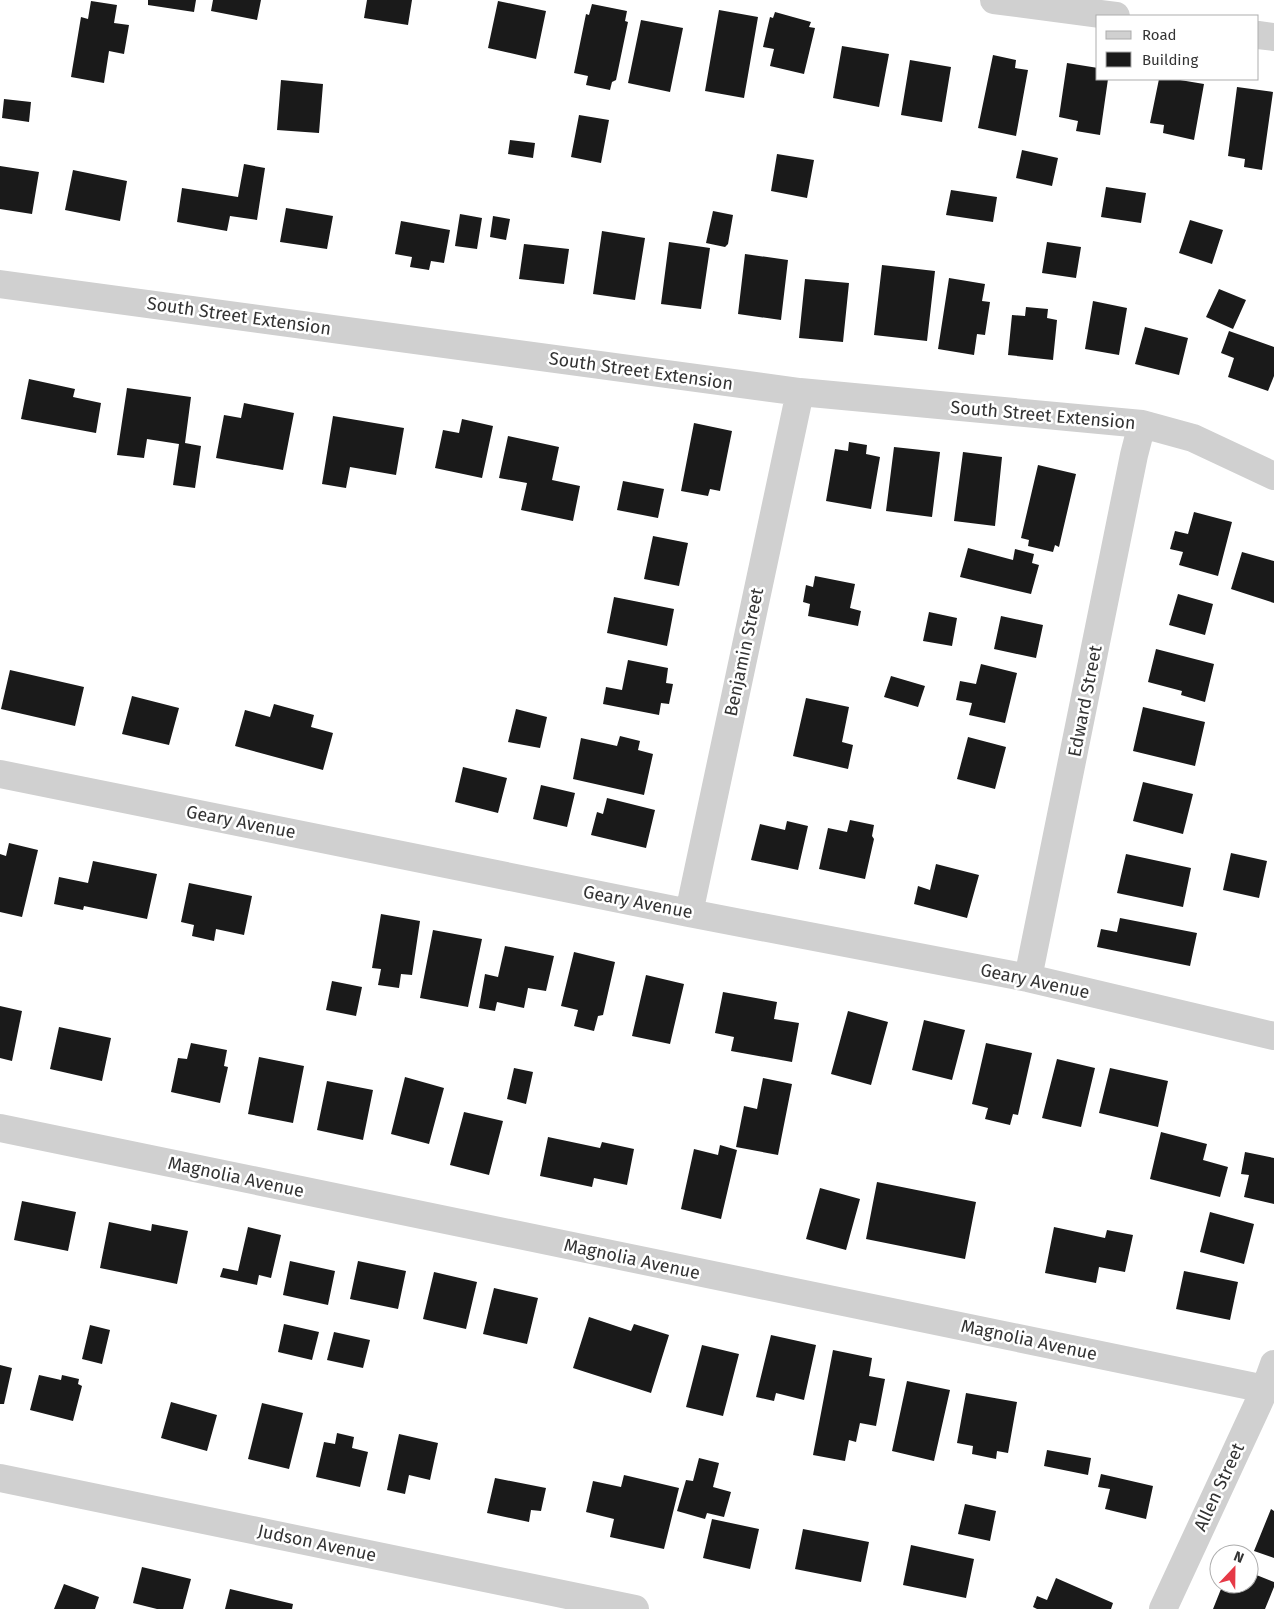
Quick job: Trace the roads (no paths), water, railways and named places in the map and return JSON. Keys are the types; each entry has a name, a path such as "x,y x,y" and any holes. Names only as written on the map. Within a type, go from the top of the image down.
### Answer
{"street":[{"path":"994,0 1108,15"},
{"path":"1259,35 1274,37"},
{"name":"South Street Extension","path":"0,284 800,392 1142,424 1193,438 1274,476"},
{"name":"Benjamin Street","path":"689,913 800,392"},
{"name":"Edward Street","path":"1028,978 1134,455 1142,424"},
{"name":"Geary Avenue","path":"0,774 689,913 1028,978 1274,1036"},
{"name":"Magnolia Avenue","path":"0,1128 1269,1377"},
{"name":"Allen Street","path":"1163,1609 1269,1377"},
{"name":"Judson Avenue","path":"0,1478 635,1609"}]}
